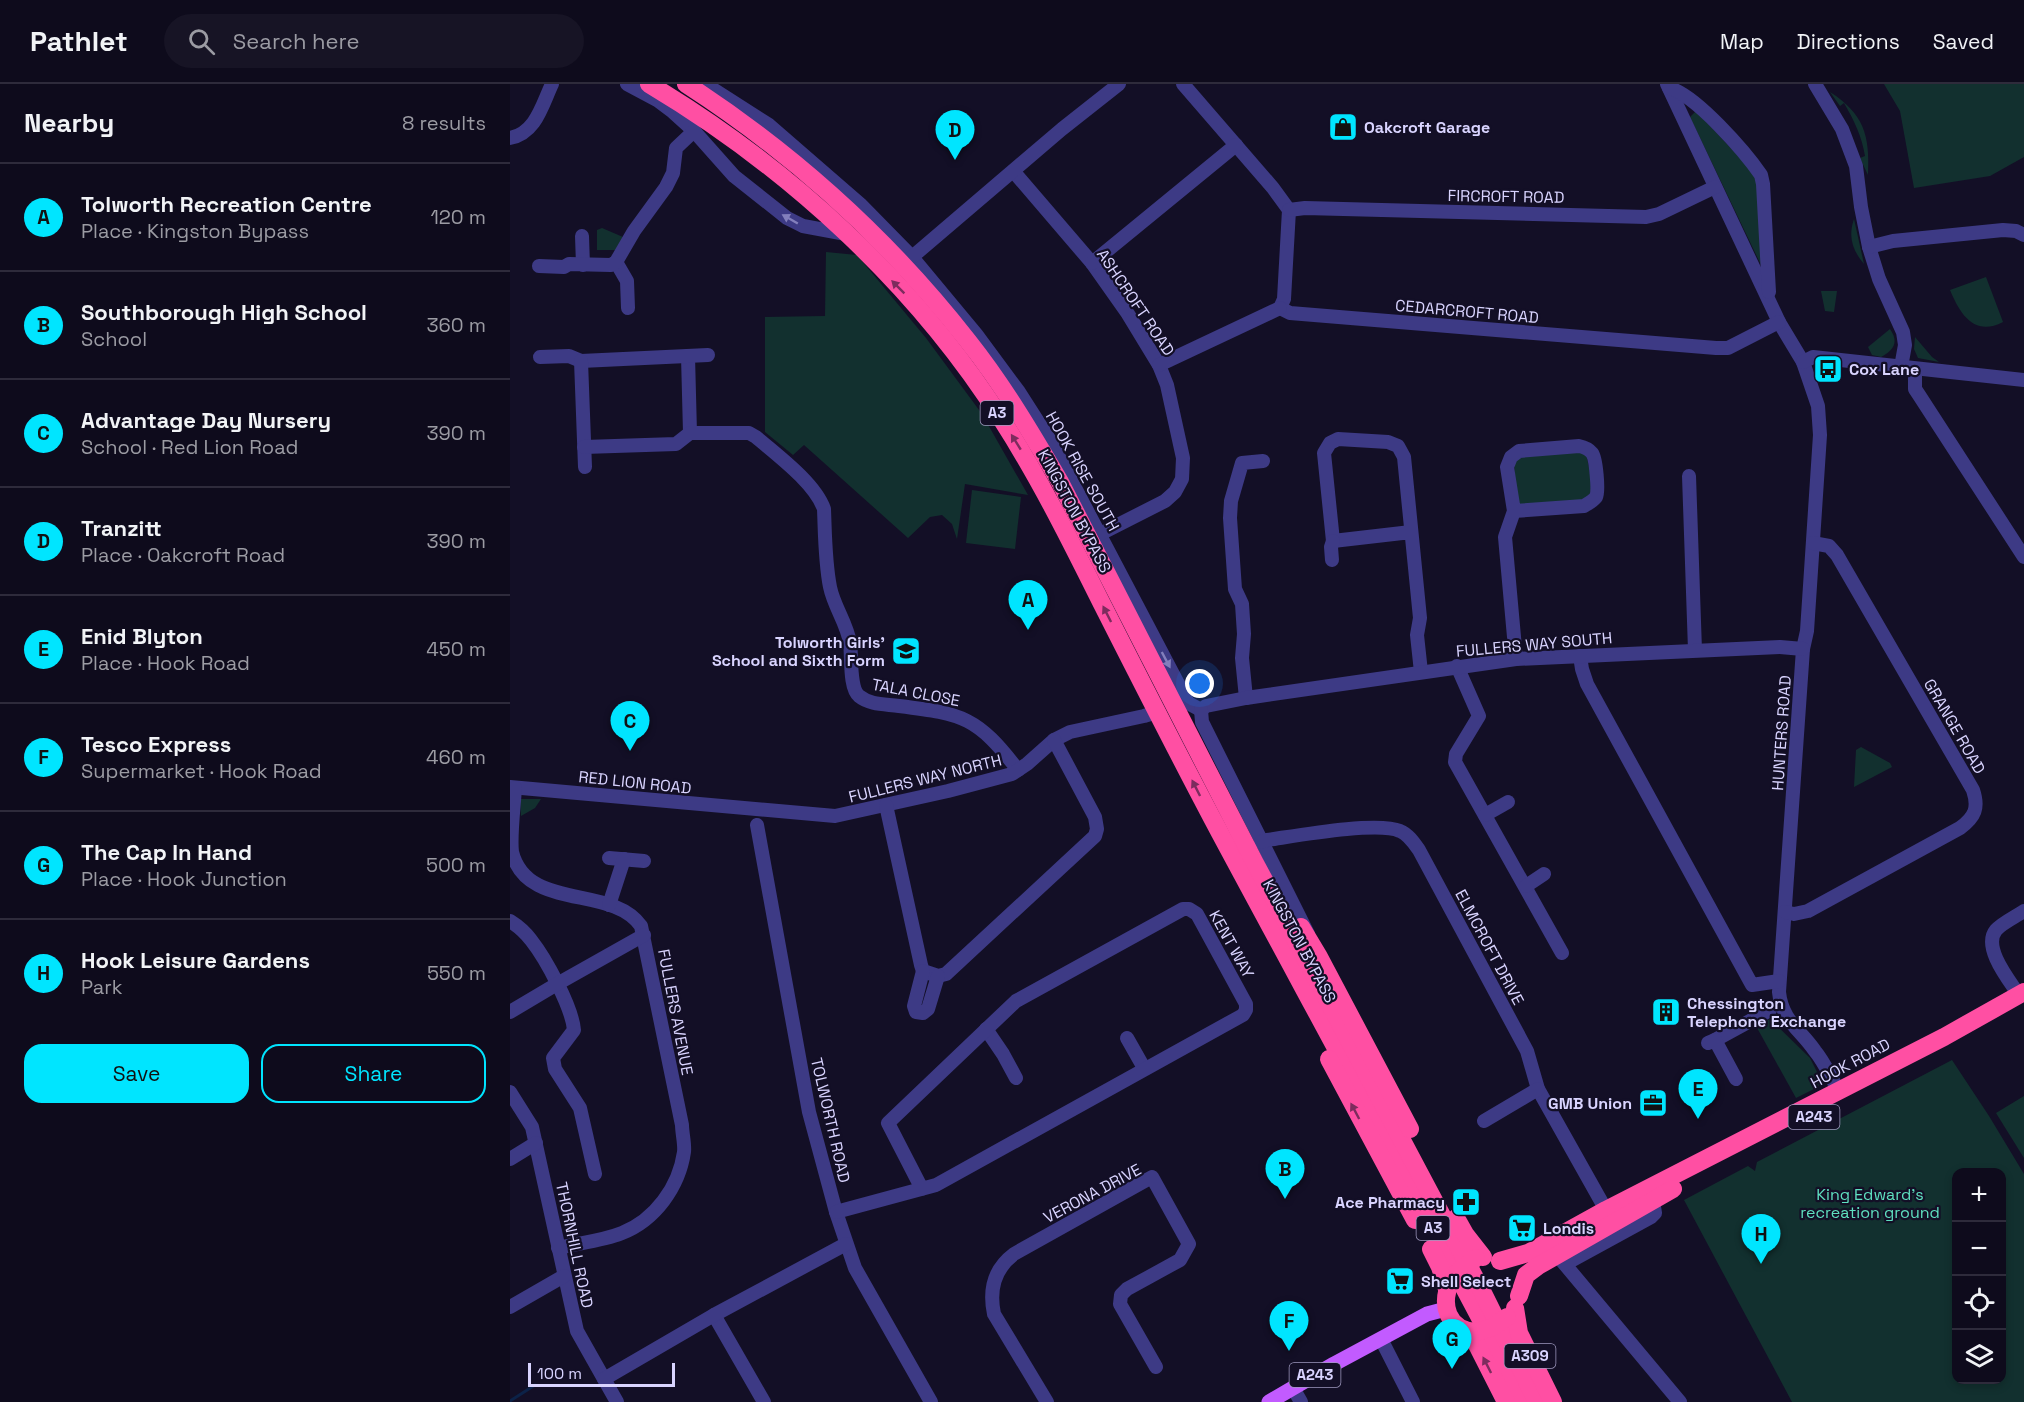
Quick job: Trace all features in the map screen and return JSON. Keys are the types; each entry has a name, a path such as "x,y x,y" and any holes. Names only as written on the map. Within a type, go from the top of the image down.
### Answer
{"highway":[{"name":"KINGSTON BYPASS","path":"649,84 719,129 793,186 846,234 910,298 971,375 1000,417 1028,461 1061,522 1223,839 1382,1131 1524,1402"},
{"name":"KINGSTON BYPASS","path":"686,84 732,114 787,156 868,229 924,288 969,342 1033,435 1060,482 1215,784 1483,1293 1537,1402"},
{"path":"1215,784 1319,957 1465,1234 1486,1259 1508,1268 1518,1284 1514,1307 1493,1327 1471,1331 1456,1324 1444,1302 1449,1285 1458,1272 1486,1259"},
{"path":"1223,839 1286,974 1353,1108 1449,1285"},
{"name":"HOOK ROAD","path":"1486,1259 1528,1253 1609,1217 1839,1091 2022,997"},
{"name":"HOOK ROAD","path":"1609,1217 1653,1202 2022,997"},
{"name":"A243","path":"1514,1307 1527,1275 1538,1266 1561,1259 1609,1217"},
{"name":"A309","path":"1514,1307 1519,1333 1552,1402"},
{"name":"A309","path":"1471,1331 1506,1402"}],"main road":[{"name":"A243","path":"1269,1402 1427,1314 1446,1309"}],"street":[{"path":"510,138 525,133 531,127 552,84"},
{"path":"627,84 657,100 694,131 734,176 787,218 803,226 846,234"},
{"name":"HOOK RISE SOUTH","path":"705,84 769,125 860,204 912,257 976,334 1019,392 1067,470 1188,703 1200,710 1202,722 1319,957"},
{"path":"912,257 1062,129 1119,84"},
{"path":"1159,365 1280,308 1284,299 1289,210 1273,188 1183,84"},
{"path":"1815,84 1842,129 1856,166 1869,247 1879,279 1902,333 1908,368 1915,389 2024,557"},
{"path":"1668,86 1779,322 1803,362 1813,357 2024,380"},
{"path":"1668,86 1684,95 1705,112 1761,175 1769,300"},
{"path":"539,266 611,265 616,262 634,231 666,187 673,172 676,148 694,131"},
{"path":"1092,263 1236,145"},
{"name":"ASHCROFT ROAD","path":"1014,172 1092,263 1128,314 1159,365 1167,385 1175,418 1183,458 1182,478 1175,492 1165,501 1100,534"},
{"name":"FIRCROFT ROAD","path":"1289,210 1305,208 1646,217 1659,214 1715,187"},
{"path":"1869,247 1893,241 2003,230 2016,231 2024,235"},
{"path":"582,236 583,265"},
{"path":"616,262 627,281 628,308"},
{"name":"CEDARCROFT ROAD","path":"1280,308 1290,313 1716,348 1728,348 1779,322"},
{"path":"540,357 569,356 581,361 708,355"},
{"path":"688,356 690,433"},
{"path":"581,361 585,466"},
{"name":"HUNTERS ROAD","path":"1803,362 1818,406 1820,435 1779,981 1780,1002 1772,1007 1807,1040 1839,1091"},
{"name":"TALA CLOSE","path":"584,447 676,444 690,433 749,433 780,458 809,487 824,509 830,588 848,628 856,694 867,702 945,712 963,718 979,727 993,739 1018,770"},
{"path":"1332,560 1333,541 1324,453 1330,444 1338,439 1388,442 1398,446 1404,457 1412,532 1420,618 1417,635 1421,672"},
{"path":"1514,511 1584,506 1590,503 1598,492 1594,457 1591,452 1579,446 1520,451 1510,457 1507,466 1514,511 1505,537 1516,659"},
{"path":"1246,699 1242,658 1244,634 1242,604 1235,589 1230,518 1237,502 1242,463 1263,461"},
{"path":"1689,476 1695,650"},
{"path":"1333,541 1412,532"},
{"name":"GRANGE ROAD","path":"1785,912 1794,914 1808,911 1960,828 1970,821 1976,812 1977,801 1973,790 1837,555 1829,546 1813,543"},
{"name":"FULLERS WAY SOUTH","path":"1200,710 1206,706 1246,699 1456,666 1516,659 1780,647 1803,649"},
{"path":"1580,656 1587,684 1752,985 1779,981"},
{"path":"1456,666 1479,716 1456,754 1455,762 1561,950 1574,944"},
{"name":"FULLERS WAY NORTH","path":"756,810 831,816 983,782 1012,774 1054,740 1070,732 1157,712"},
{"path":"923,972 938,976 946,975 1095,836 1097,829 1095,817 1054,740"},
{"name":"RED LION ROAD","path":"512,787 756,810"},
{"name":"FULLERS AVENUE","path":"512,787 511,843 515,861 520,869 544,887 560,894 609,905 628,912 641,926 682,1125 684,1151 676,1180 659,1209 642,1223 621,1234 558,1248"},
{"path":"1485,815 1508,801"},
{"path":"886,805 923,972 914,1006 916,1012 923,1013 928,1009 938,976"},
{"name":"TOLWORTH ROAD","path":"757,825 809,1112 836,1212 855,1268 931,1402"},
{"name":"ELMCROFT DRIVE","path":"1261,842 1376,826 1401,831 1410,839 1419,850 1527,1051 1538,1089 1609,1217"},
{"path":"609,858 644,861"},
{"path":"609,905 624,859"},
{"path":"1526,886 1545,874"},
{"name":"KENT WAY","path":"836,1212 922,1189 936,1185 1243,1015 1246,1004 1197,914 1189,909 1183,909 1016,1001 888,1123 922,1189"},
{"path":"2022,997 1992,951 1991,940 1996,930 2024,911"},
{"path":"510,921 532,941 573,1017 574,1030 554,1058 555,1069 580,1108 595,1174"},
{"path":"510,1012 644,935"},
{"path":"1736,1079 1711,1042 1772,1007"},
{"path":"986,1029 1016,1078"},
{"path":"1127,1038 1144,1068"},
{"path":"1484,1121 1538,1089"},
{"name":"THORNHILL ROAD","path":"510,1092 532,1127 577,1331 617,1402"},
{"path":"510,1160 536,1143"},
{"name":"VERONA DRIVE","path":"1047,1402 994,1314 991,1299 992,1287 1001,1266 1014,1254 1152,1177 1189,1245 1180,1260 1127,1289 1121,1295 1120,1304 1155,1367"},
{"path":"1653,1202 1655,1213 1652,1217 1561,1259 1680,1402"},
{"path":"604,1379 714,1315 846,1244"},
{"path":"510,1307 564,1275"},
{"path":"714,1315 764,1402"},
{"path":"1381,1339 1413,1402"},
{"path":"1293,1388 1301,1402"}],"green space":[{"path":"1884,84 2024,84 2024,157 1990,176 1914,188 1900,111"},
{"path":"1830,92 1841,100 1851,109 1862,127 1868,148 1868,175 1860,158 1865,156 1854,122 1844,103 1840,106"},
{"path":"1696,111 1757,176 1762,267 1690,117"},
{"path":"1854,219 1864,264 1852,243 1851,231"},
{"path":"602,228 623,237 617,250 597,250 597,230"},
{"path":"826,252 857,255 926,338 982,414 1028,495 965,484 957,539 952,524 942,515 930,517 908,538 804,445 793,455 765,432 765,317 825,316"},
{"path":"1986,277 2003,322 1984,327 1969,321 1958,307 1950,290"},
{"path":"1821,291 1837,291 1834,312 1825,311"},
{"path":"1890,329 1895,342 1892,348 1881,357 1872,355 1868,347"},
{"path":"1915,337 1939,362 1918,358 1914,349"},
{"path":"1581,450 1586,453 1593,488 1587,498 1581,501 1520,505 1516,502 1514,463 1520,456"},
{"path":"972,490 1021,497 1015,549 966,543"},
{"path":"1861,747 1890,763 1892,767 1854,787 1856,750"},
{"path":"520,799 541,799 535,808 521,816"},
{"path":"1770,1019 1810,1058 1822,1082 1818,1087 1796,1098 1756,1026"},
{"name":"King Edward's recreation ground","path":"1952,1060 2024,1174 2024,1402 1792,1402 1684,1200 1748,1166 1755,1171 1757,1162"},
{"path":"2024,1096 2024,1158 1996,1113"}],"waterway":[{"path":"510,1401 535,1385"}],"place":[{"name":"Oakcroft Garage","path":"1343,127"},
{"name":"Tranzitt","path":"955,160"},
{"name":"Cox Lane","path":"1828,369"},
{"name":"Tolworth Recreation Centre","path":"1028,630"},
{"name":"Tolworth Girls' School and Sixth Form","path":"906,651"},
{"name":"Advantage Day Nursery","path":"630,751"},
{"name":"Chessington Telephone Exchange","path":"1666,1012"},
{"name":"GMB Union","path":"1653,1103"},
{"name":"Enid Blyton","path":"1698,1119"},
{"name":"Southborough High School","path":"1285,1199"},
{"name":"Ace Pharmacy","path":"1466,1202"},
{"name":"Londis","path":"1522,1228"},
{"name":"Hook Leisure Gardens","path":"1761,1264"},
{"name":"Shell Select","path":"1400,1281"},
{"name":"Tesco Express","path":"1289,1351"},
{"name":"The Cap In Hand","path":"1452,1369"}]}
